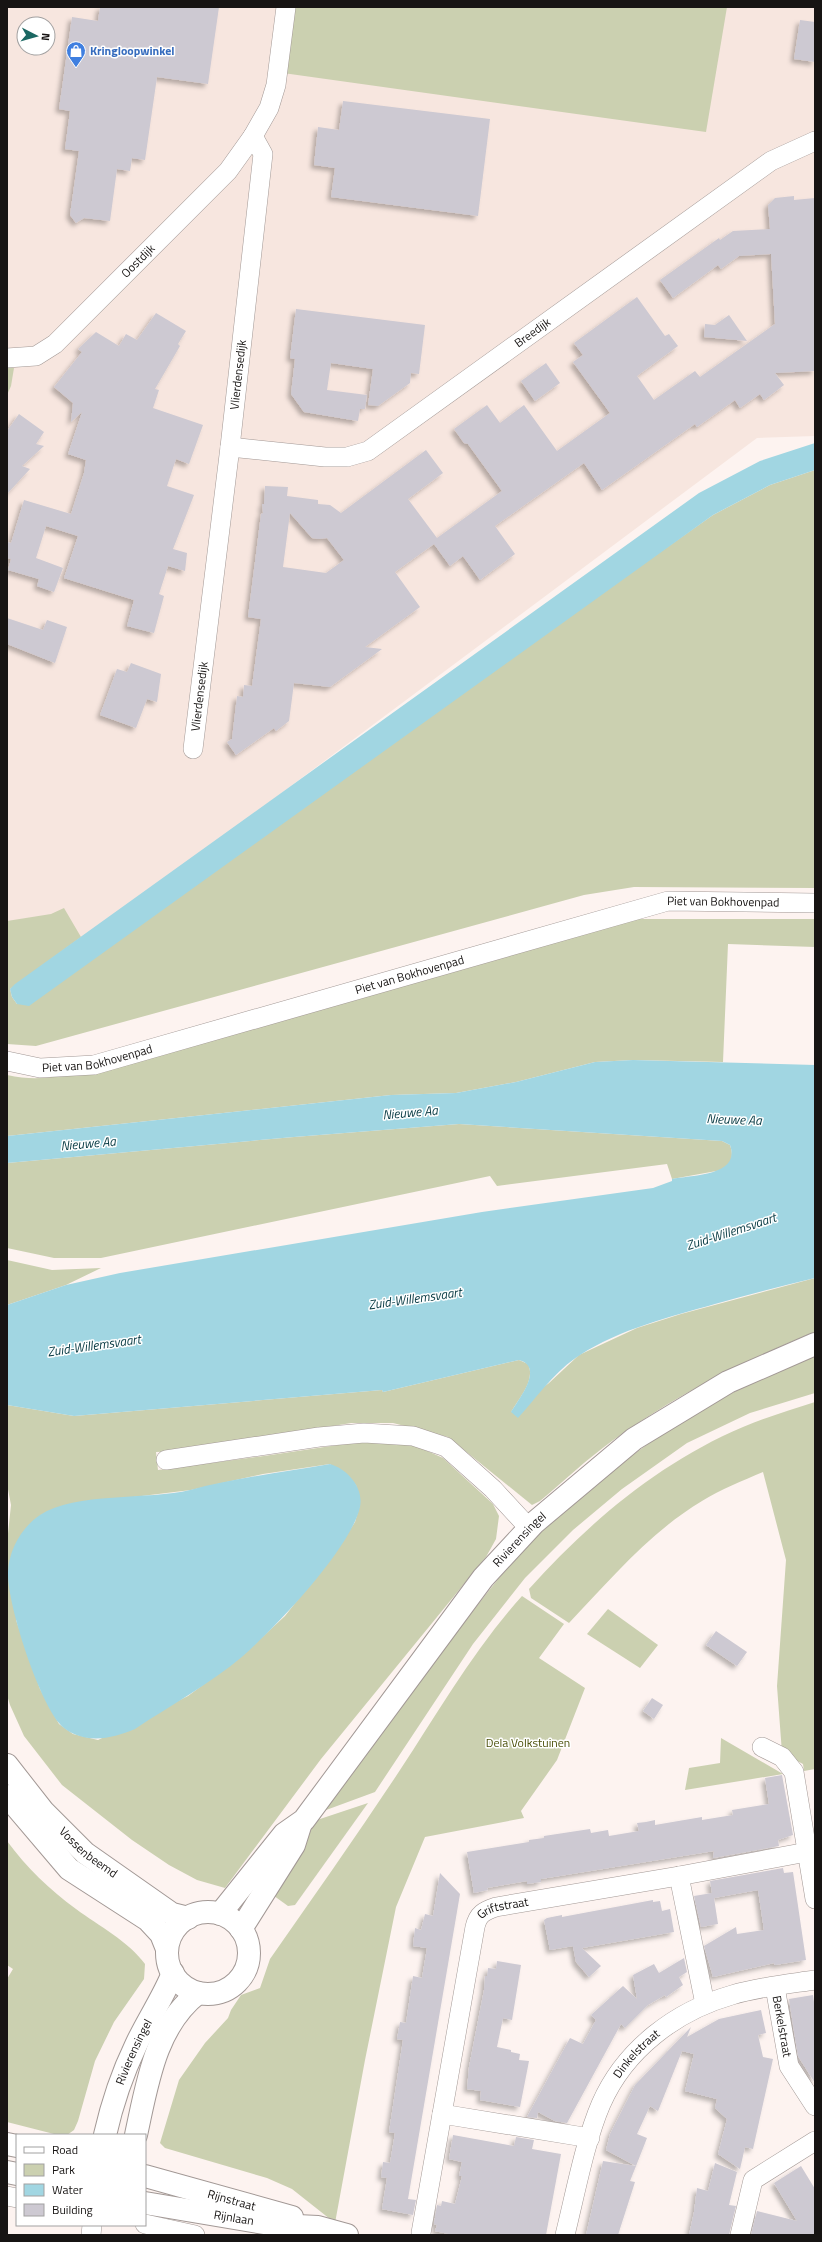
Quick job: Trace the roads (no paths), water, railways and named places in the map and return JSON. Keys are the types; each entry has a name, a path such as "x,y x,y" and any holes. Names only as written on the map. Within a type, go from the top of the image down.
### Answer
{"main road":[{"name":"Rivierensingel","path":"220,1914 284,1834 301,1822 483,1578 529,1528 634,1439 728,1382 815,1344"},
{"name":"Vossenbeemd","path":"7,1765 43,1812 85,1853 172,1914 188,1918"},
{"name":"Vossenbeemd","path":"7,1796 69,1869 148,1920 161,1934 168,1949"},
{"name":"Rivierensingel","path":"241,1929 294,1845 301,1822"},
{"path":"198,1913 220,1914 235,1922 247,1940 249,1952 247,1965 242,1976 223,1992 210,1994 198,1993 179,1982 172,1974 168,1962 168,1949 174,1931 188,1918 198,1913"},
{"name":"Rivierensingel","path":"104,2134 116,2094 136,2045 167,1988 172,1974"},
{"name":"Rivierensingel","path":"136,2134 149,2077 160,2044 170,2024 186,2002 198,1993"},
{"name":"Rijnstraat","path":"146,2176 278,2212 318,2227"},
{"name":"Rijnlaan","path":"146,2203 276,2226 318,2227 347,2235"}],"street":[{"path":"253,136 269,108 276,85 286,7"},
{"name":"Oostdijk","path":"7,358 36,356 55,344 228,172 253,136"},
{"name":"Vlierdensedijk","path":"193,749 230,446 263,154 253,136"},
{"name":"Breedijk","path":"230,446 325,457 347,457 368,451 771,161 815,141"},
{"name":"Piet van Bokhovenpad","path":"7,1061 40,1068 94,1066 668,901 815,903"},
{"path":"166,1460 319,1437 364,1433 413,1436 446,1447 493,1489 529,1528"},
{"path":"762,1747 782,1757 794,1772 810,1858 815,1899"},
{"name":"Griftstraat","path":"421,2233 475,1927 477,1918 483,1912 496,1907 679,1876 810,1858"},
{"path":"679,1876 705,2004"},
{"name":"Dinkelstraat","path":"565,2235 590,2138 601,2104 616,2077 653,2036 677,2018 705,2004 733,1994 815,1980"},
{"name":"Berkelstraat","path":"775,1987 789,2066 815,2106"},
{"path":"442,2114 590,2138"},
{"path":"740,2235 753,2180 814,2143"},
{"path":"146,2224 195,2235"}],"water":[{"path":"815,443 815,470 770,485 713,515 29,1006 17,1004 12,997 10,989 15,984 699,493 760,461"},
{"path":"633,1060 815,1065 815,1278 681,1314 628,1331 595,1346 571,1361 563,1368 518,1418 511,1412 523,1392 530,1376 530,1369 526,1364 519,1360 383,1392 382,1390 74,1416 7,1405 7,1305 66,1285 120,1273 482,1212 653,1188 672,1181 672,1179 713,1172 722,1168 728,1163 731,1155 730,1145 722,1141 459,1124 294,1137 7,1163 7,1136 391,1095 456,1093 516,1082 595,1062"},
{"path":"330,1464 342,1470 357,1486 361,1500 354,1524 343,1544 328,1565 292,1607 257,1643 217,1676 135,1729 105,1738 90,1738 72,1733 60,1725 51,1711 33,1673 18,1627 9,1587 8,1572 11,1555 22,1532 33,1520 55,1508 72,1503 173,1493 242,1479"}],"place":[{"name":"Kringloopwinkel","path":"76,68"}],"water label":[{"name":"Nieuwe Aa","path":"410,1112"},
{"name":"Nieuwe Aa","path":"734,1119"},
{"name":"Nieuwe Aa","path":"88,1143"},
{"name":"Zuid-Willemsvaart","path":"731,1231"},
{"name":"Zuid-Willemsvaart","path":"415,1298"},
{"name":"Zuid-Willemsvaart","path":"94,1345"}],"park label":[{"name":"Dela Volkstuinen","path":"528,1743"}]}
